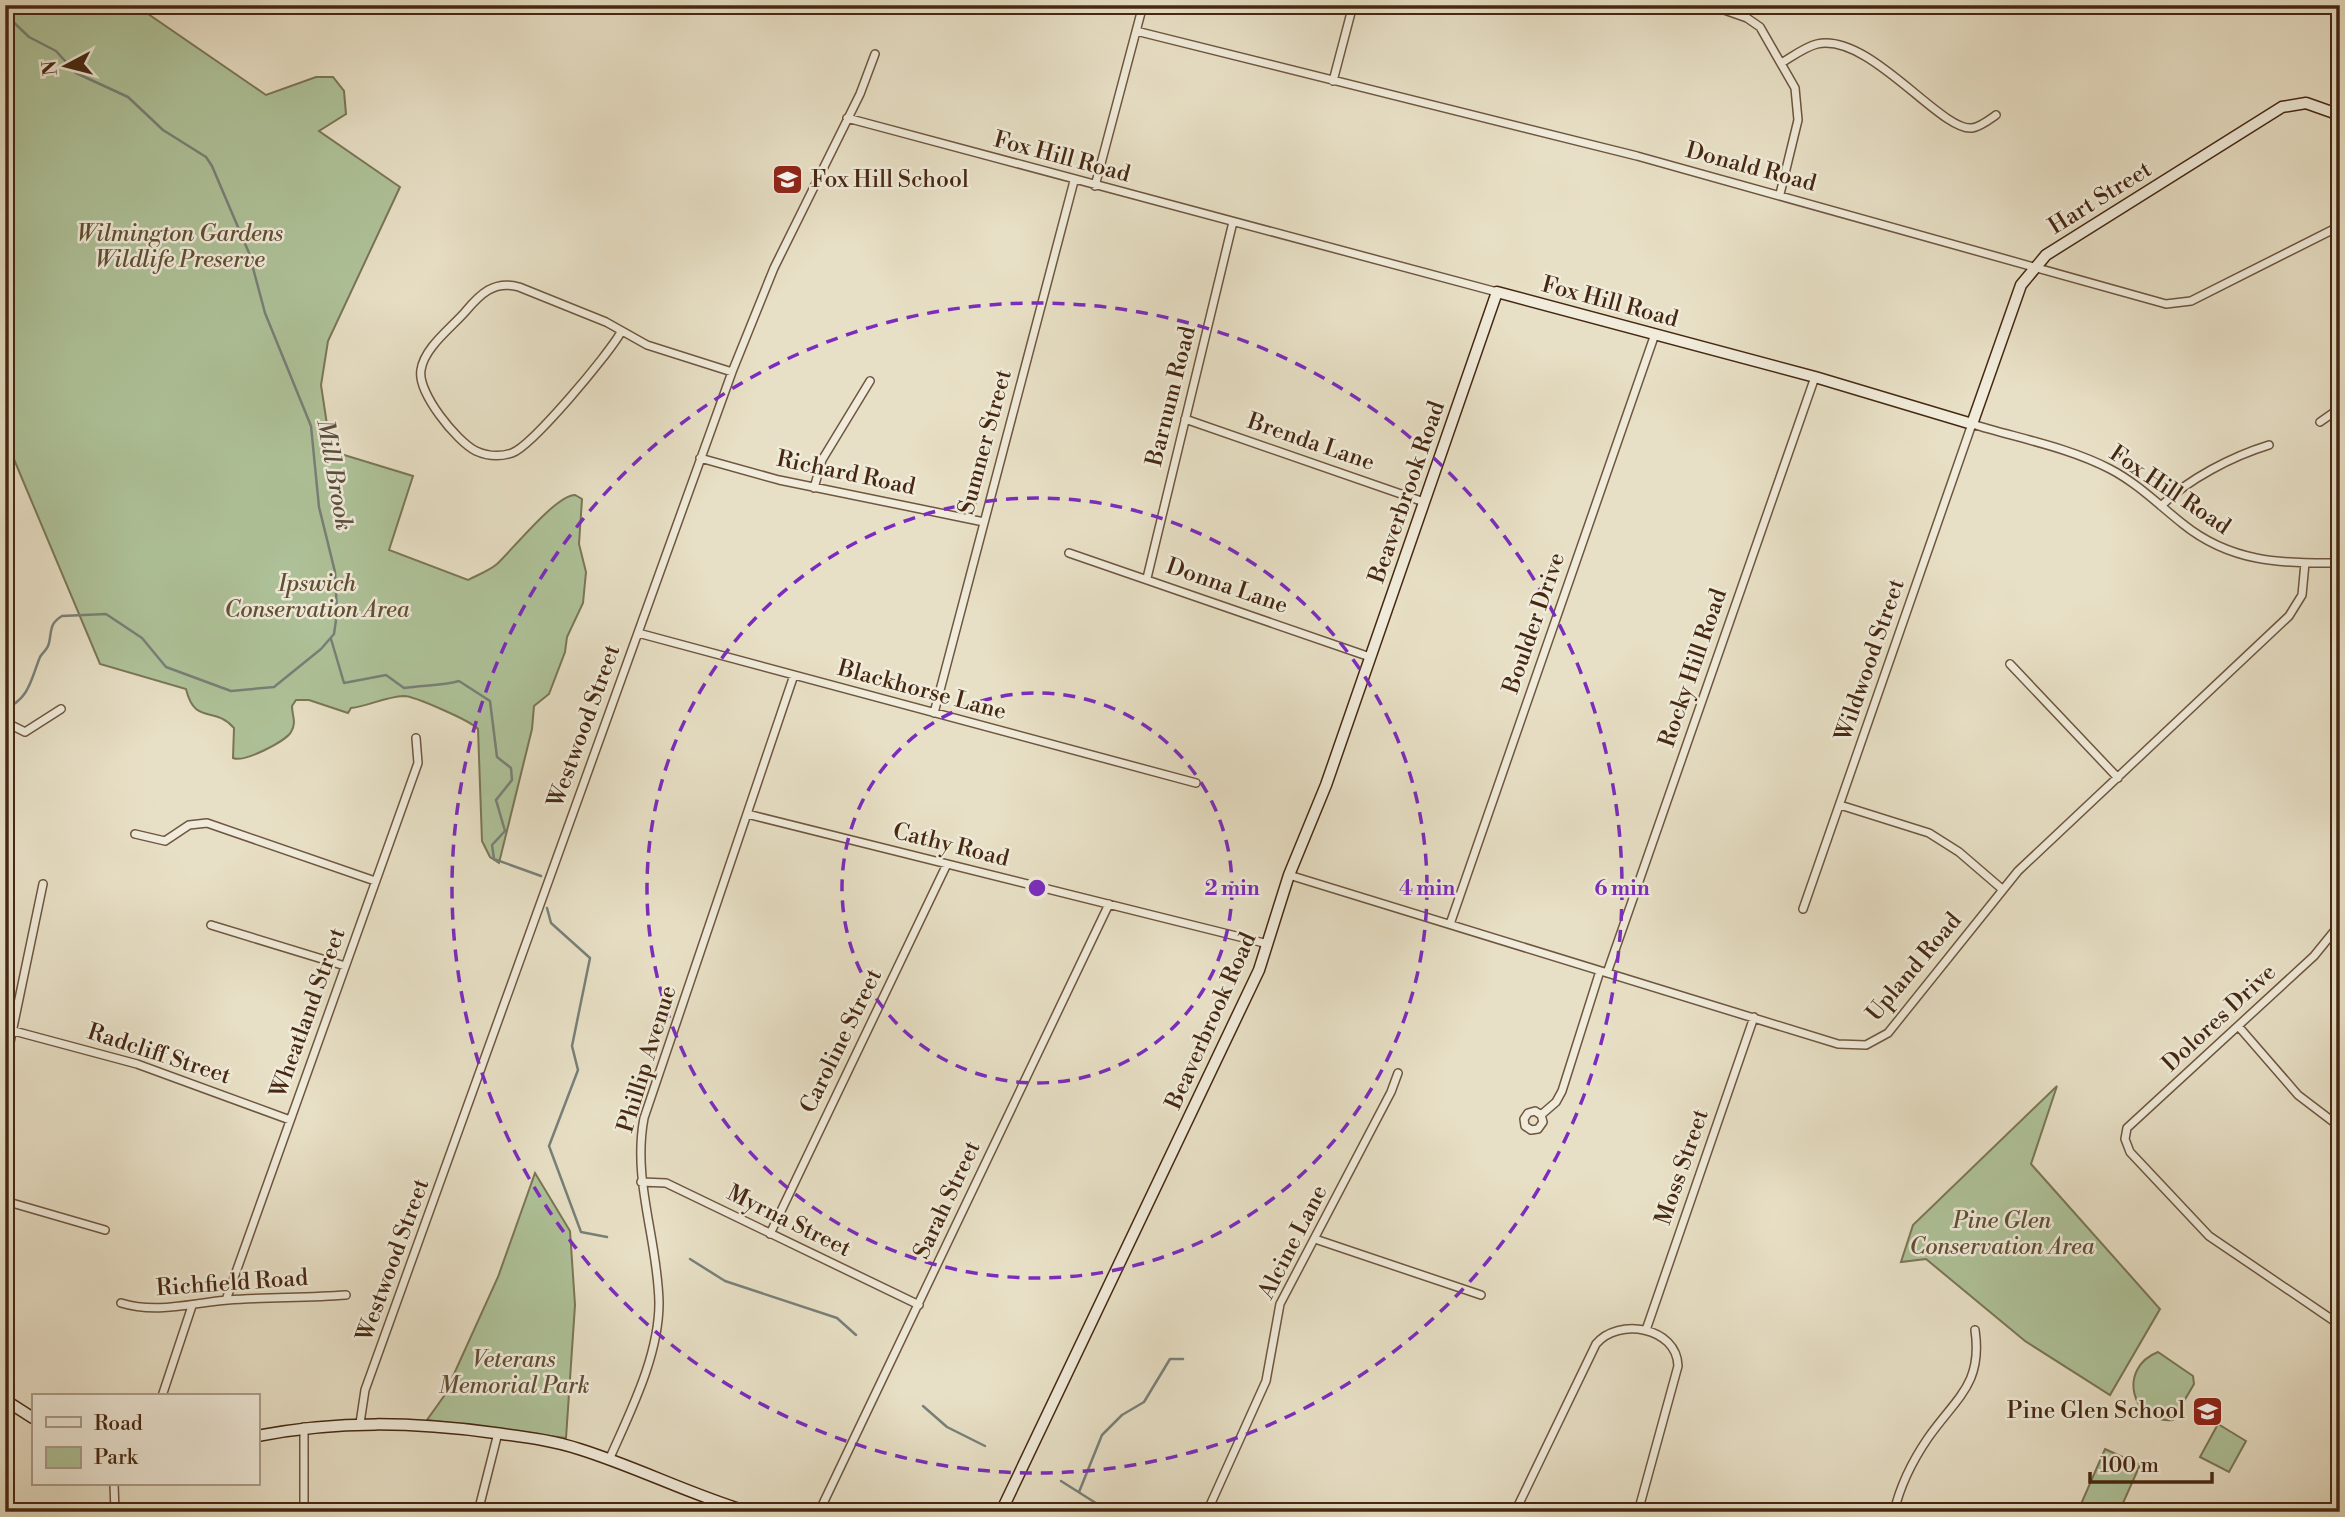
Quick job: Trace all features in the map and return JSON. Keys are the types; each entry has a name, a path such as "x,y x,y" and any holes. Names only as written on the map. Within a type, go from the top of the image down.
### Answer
{"street":[{"path":"1095,186 1143,5"},
{"path":"1333,81 1353,5"},
{"path":"1710,5 1755,23 1783,62 1795,88 1798,120 1780,194"},
{"name":"Donald Road","path":"1136,31 1780,194 2162,303 2179,304 2340,226"},
{"path":"1783,62 1816,45 1836,45 1883,67 1956,124 1973,128 1996,115"},
{"name":"Westwood Street","path":"360,1423 365,1390 732,372 775,268 860,94 875,54"},
{"name":"Hart Street","path":"1972,424 2019,289 2034,267 2059,245 2282,107 2306,103 2340,115"},
{"name":"Fox Hill Road","path":"847,118 1074,181 1815,377 2106,467 2192,532 2221,549 2260,561 2340,563"},
{"name":"Sumner Street","path":"934,713 1074,181"},
{"name":"Barnum Road","path":"1147,578 1233,222"},
{"path":"621,332 530,440 509,454 488,455 469,446 422,388 421,371 427,355 481,294 497,286 519,287 603,321 647,345 732,372"},
{"name":"Beaverbrook Road","path":"1001,1512 1268,944 1289,875 1319,803 1497,292"},
{"name":"Boulder Drive","path":"1450,924 1655,334"},
{"name":"Rocky Hill Road","path":"1541,1115 1556,1102 1562,1091 1815,377"},
{"path":"814,488 818,467 870,381"},
{"path":"2320,422 2340,408"},
{"name":"Brenda Lane","path":"1185,419 1424,502"},
{"name":"Wildwood Street","path":"1803,909 1972,424"},
{"path":"2161,506 2188,484 2253,450 2269,445"},
{"name":"Richard Road","path":"700,458 814,488 984,523"},
{"name":"Donna Lane","path":"1069,553 1370,657"},
{"name":"Upland Road","path":"1289,875 1846,1045 1861,1046 1877,1041 1893,1028 2002,889 2294,611 2304,590 2305,563"},
{"name":"Blackhorse Lane","path":"638,634 1196,783"},
{"path":"2010,664 2118,778"},
{"name":"Phillip Avenue","path":"608,1460 640,1384 658,1321 657,1278 641,1182 640,1154 644,1118 794,675"},
{"path":"5,722 25,732 61,709"},
{"name":"Wheatland Street","path":"226,1300 418,763 416,738"},
{"path":"1840,805 1929,833 1959,852 2002,889"},
{"name":"Cathy Road","path":"747,814 1268,944"},
{"path":"135,834 165,841 189,825 207,823 375,881"},
{"name":"Caroline Street","path":"770,1234 947,864"},
{"path":"5,1066 43,884"},
{"name":"Sarah Street","path":"819,1512 1109,904"},
{"name":"Dolores Drive","path":"2340,924 2314,956 2127,1128 2125,1139 2130,1152 2143,1168 2209,1236 2340,1325"},
{"path":"211,925 345,966"},
{"name":"Moss Street","path":"1646,1330 1754,1017"},
{"path":"2239,1027 2298,1095 2340,1127"},
{"name":"Radcliff Street","path":"14,1031 137,1064 290,1120"},
{"name":"Alcine Lane","path":"1207,1512 1266,1381 1279,1309 1391,1092 1398,1073"},
{"name":"Myrna Street","path":"641,1182 664,1183 919,1305"},
{"path":"5,1201 105,1230"},
{"path":"1315,1239 1480,1295"},
{"name":"Richfield Road","path":"121,1303 141,1308 192,1306 226,1300 346,1296"},
{"path":"163,1394 192,1306"},
{"path":"1516,1512 1597,1344 1612,1332 1646,1330 1672,1346 1678,1366 1638,1512"},
{"path":"1894,1512 1918,1454 1971,1381 1979,1355 1975,1330"},
{"path":"5,1400 32,1417"},
{"path":"259,1436 304,1427 360,1423 417,1423 498,1433 549,1441 749,1512"},
{"path":"304,1427 304,1512"},
{"path":"478,1512 498,1433"},
{"path":"114,1486 115,1512"}],"green space":[{"name":"Wilmington Gardens Wildlife Preserve","path":"5,5 135,5 266,95 316,77 333,77 344,91 346,114 319,131 400,187 328,341 321,385 331,451 413,476 389,550 468,580 497,564 557,504 575,495 582,499 579,544 586,572 583,603 567,637 565,652 549,694 534,706 532,729 499,863 490,857 482,841 478,729 454,715 404,696 351,708 348,713 309,700 296,700 292,706 294,725 288,736 273,746 238,759 233,758 234,728 219,717 200,712 194,707 186,689 100,664 5,438"},
{"name":"Pine Glen Conservation Area","path":"2057,1086 2031,1164 2160,1309 2110,1395 2025,1341 1926,1259 1901,1262 1913,1225"},
{"name":"Veterans Memorial Park","path":"535,1173 570,1231 575,1305 566,1438 427,1420 444,1396 498,1277"},
{"path":"2158,1352 2193,1376 2194,1384 2173,1420 2159,1419 2147,1413 2134,1394 2137,1370 2145,1360"},
{"path":"2218,1424 2246,1441 2229,1472 2200,1457"},
{"path":"2105,1449 2140,1465 2119,1512 2078,1511"}],"waterway":[{"name":"Mill Brook","path":"5,14 29,37 56,51 76,73 128,97 163,130 206,157 212,166 249,253 265,313 311,426 319,507 335,572 337,613 334,634 321,649 274,687 231,691 166,667 142,638 106,614 62,616 53,625 48,645 40,657 25,694 5,709"},
{"path":"331,639 344,683 386,675 404,688 459,681 490,701 497,757 511,768 512,780 496,800 505,831 492,845 494,859 541,876"},
{"path":"547,908 551,923 590,958 572,1046 578,1070 549,1146 581,1232 607,1237"},
{"path":"690,1259 725,1281 837,1318 856,1335"},
{"path":"1079,1492 1102,1435 1122,1415 1144,1402 1170,1359 1183,1359"},
{"path":"923,1406 947,1427 985,1446"},
{"path":"1061,1481 1110,1512"}],"place":[{"name":"Fox Hill School","path":"788,180"},
{"name":"Pine Glen School","path":"2208,1411"}],"park label":[{"name":"Ipswich Conservation Area","path":"317,597"}]}
